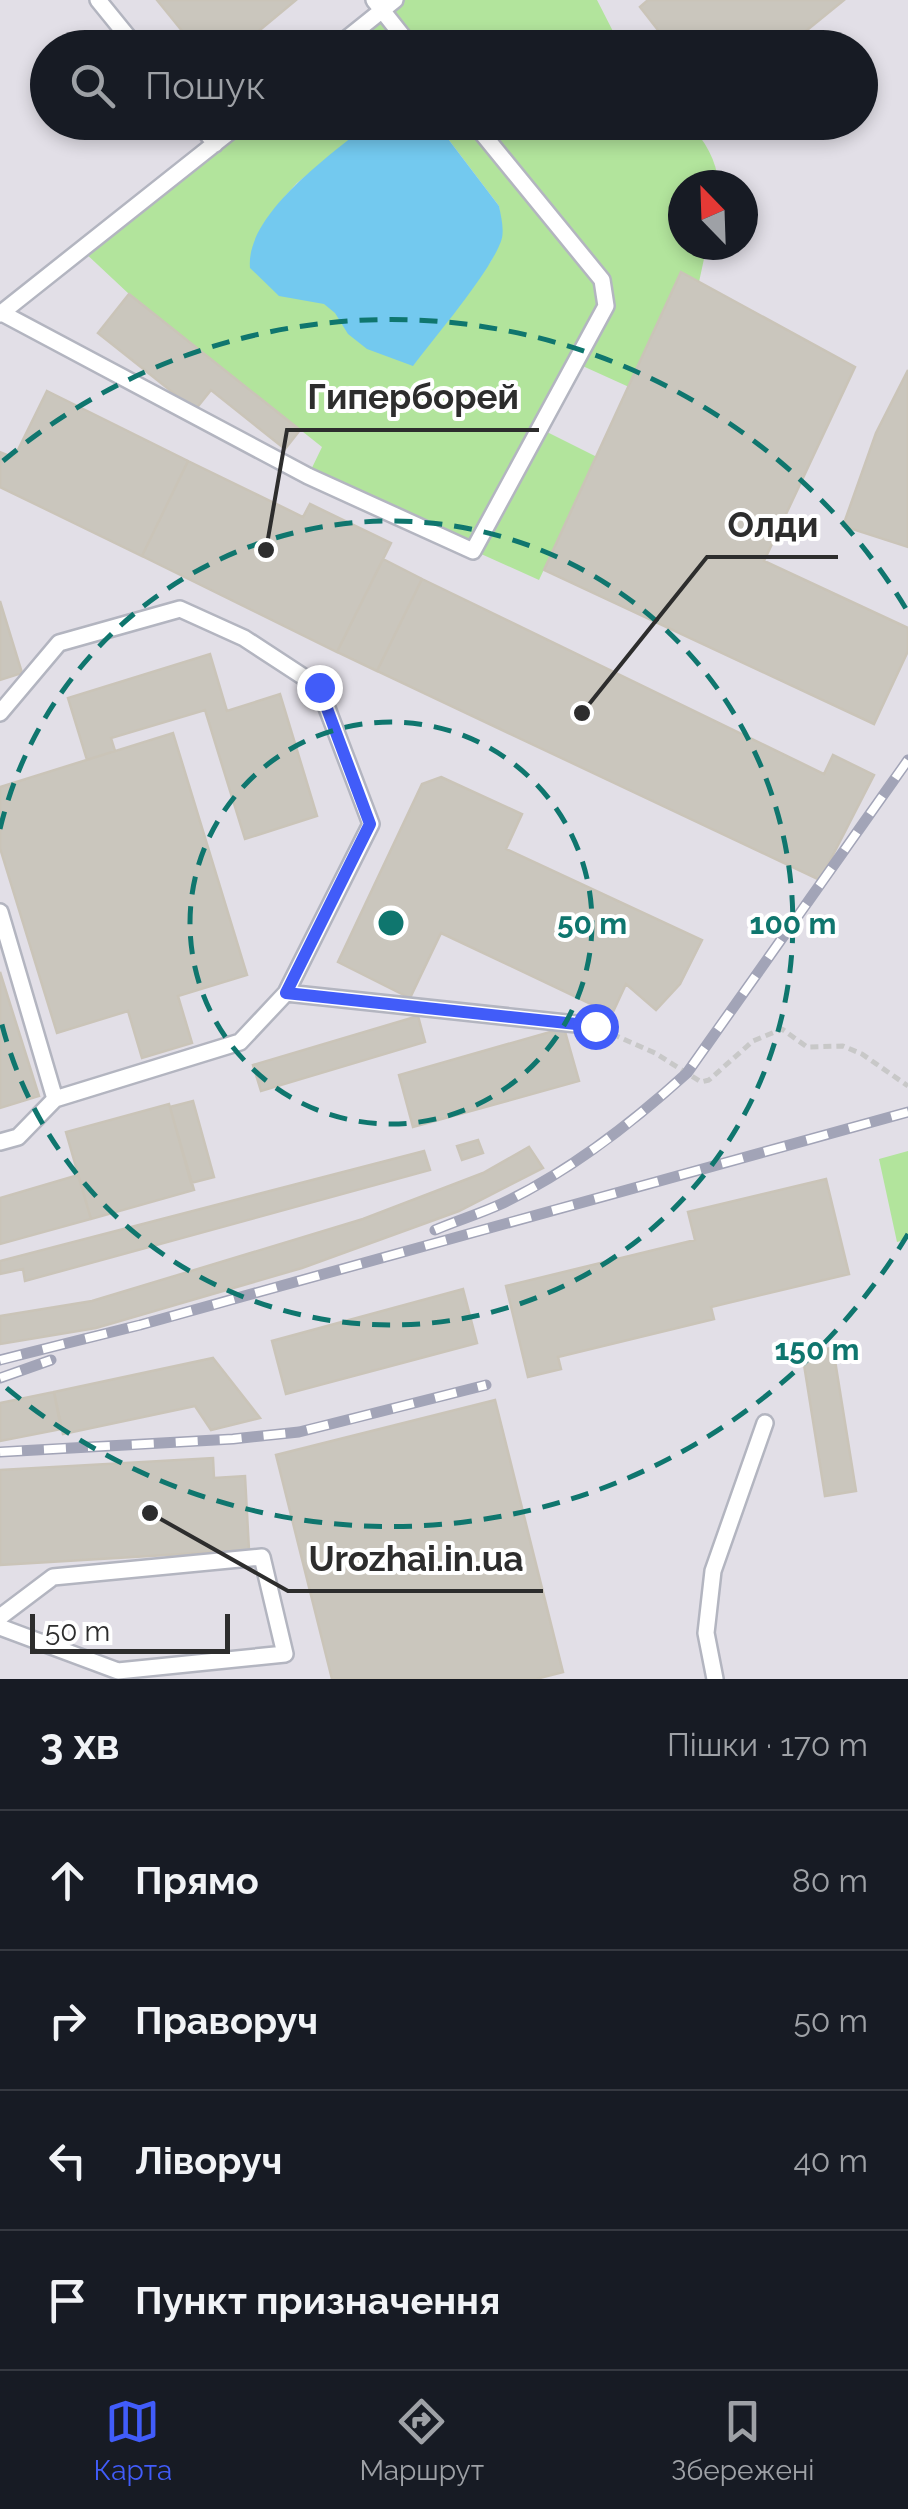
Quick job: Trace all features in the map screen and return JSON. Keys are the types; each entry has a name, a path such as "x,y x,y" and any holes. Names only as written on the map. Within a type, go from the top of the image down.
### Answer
{"lane":[{"path":"98,0 122,30"},
{"path":"355,30 384,3 401,30"},
{"path":"212,140 215,144"},
{"path":"220,140 1,314 308,476 474,550 606,306 602,280 489,140"},
{"path":"0,712 60,643 180,609 244,638 319,687 370,824 286,993 240,1042 56,1099 18,1136 0,1142"},
{"path":"0,912 56,1099"},
{"path":"286,993 595,1026"},
{"path":"715,1679 706,1633 712,1571 765,1423"},
{"path":"0,1617 53,1578 262,1556 285,1654 118,1671 0,1627"}],"path":[{"path":"595,1026 655,1053 701,1082 709,1080 753,1042 782,1029 807,1047 843,1046 862,1054 908,1086"}],"shaded area":[{"path":"0,0 908,0 908,1679 0,1679"}],"green space":[{"path":"395,0 597,0 612,30 358,30"},
{"path":"221,140 350,140 297,183 279,203 413,365 491,261 502,237 499,206 449,140 702,140 716,170 668,170 668,260 704,260 699,282 629,387 576,363 541,429 597,457 539,580 308,476 322,447 129,294 82,250"},
{"path":"908,1151 908,1239 897,1242 879,1159"}],"water":[{"path":"349,140 449,140 499,206 503,230 497,251 413,366 367,349 348,334 324,304 279,296 250,268 252,247 261,227 294,186"}],"building":[{"path":"157,0 296,0 260,30 181,30"},
{"path":"648,0 844,0 807,30 658,30 640,7"},
{"path":"681,272 855,367 764,561 908,628 908,651 874,724 544,570"},
{"path":"129,294 300,430 285,449 211,390 195,410 98,333"},
{"path":"908,370 908,547 843,526 876,433"},
{"path":"47,391 188,461 142,556 0,487 0,452 14,458"},
{"path":"188,461 303,517 310,504 391,543 337,652 142,556"},
{"path":"383,559 422,579 377,671 337,652"},
{"path":"422,579 824,774 833,755 874,775 820,880 377,671"},
{"path":"0,601 22,673 0,680"},
{"path":"210,654 227,711 280,694 317,816 245,839 205,710 111,738 115,751 87,760 68,698"},
{"path":"173,733 247,975 178,996 192,1043 142,1058 128,1011 57,1033 0,848 0,787"},
{"path":"441,777 522,814 506,849 702,940 680,984 656,1010 626,984 612,1014 441,933 410,998 338,962 422,784"},
{"path":"0,972 39,1096 0,1108"},
{"path":"418,1016 425,1042 261,1091 253,1065"},
{"path":"564,1028 579,1081 413,1127 399,1075"},
{"path":"193,1101 214,1177 191,1183 170,1107"},
{"path":"169,1104 194,1190 91,1219 66,1132"},
{"path":"478,1140 483,1153 462,1160 457,1146"},
{"path":"529,1147 543,1168 459,1211 302,1268 96,1328 0,1344 0,1316 92,1301 363,1219 483,1173"},
{"path":"424,1151 430,1170 25,1281 23,1269 0,1274 0,1261"},
{"path":"78,1175 91,1219 0,1244 0,1198"},
{"path":"826,1179 849,1274 711,1307 714,1319 558,1357 561,1369 528,1377 506,1286 695,1240 688,1212"},
{"path":"463,1289 477,1343 286,1394 272,1341"},
{"path":"833,1348 856,1491 825,1496 802,1352"},
{"path":"213,1358 260,1418 211,1430 195,1406 63,1434 54,1392"},
{"path":"54,1392 61,1429 0,1441 0,1403"},
{"path":"495,1400 563,1672 536,1679 332,1679 276,1455"},
{"path":"213,1458 214,1478 245,1476 249,1550 0,1565 0,1470"}],"railway":[{"path":"435,1230 501,1204 551,1177 622,1128 687,1073 908,760"},
{"path":"0,1360 140,1325 908,1112"},
{"path":"0,1378 51,1360"},
{"path":"0,1452 299,1432 486,1385"}],"place":[{"name":"Гиперборей","path":"266,550"},
{"name":"Олди","path":"582,713"},
{"name":"Urozhai.in.ua","path":"150,1513"}],"route":[{"path":"319,687 370,824 286,993 595,1026"}]}
